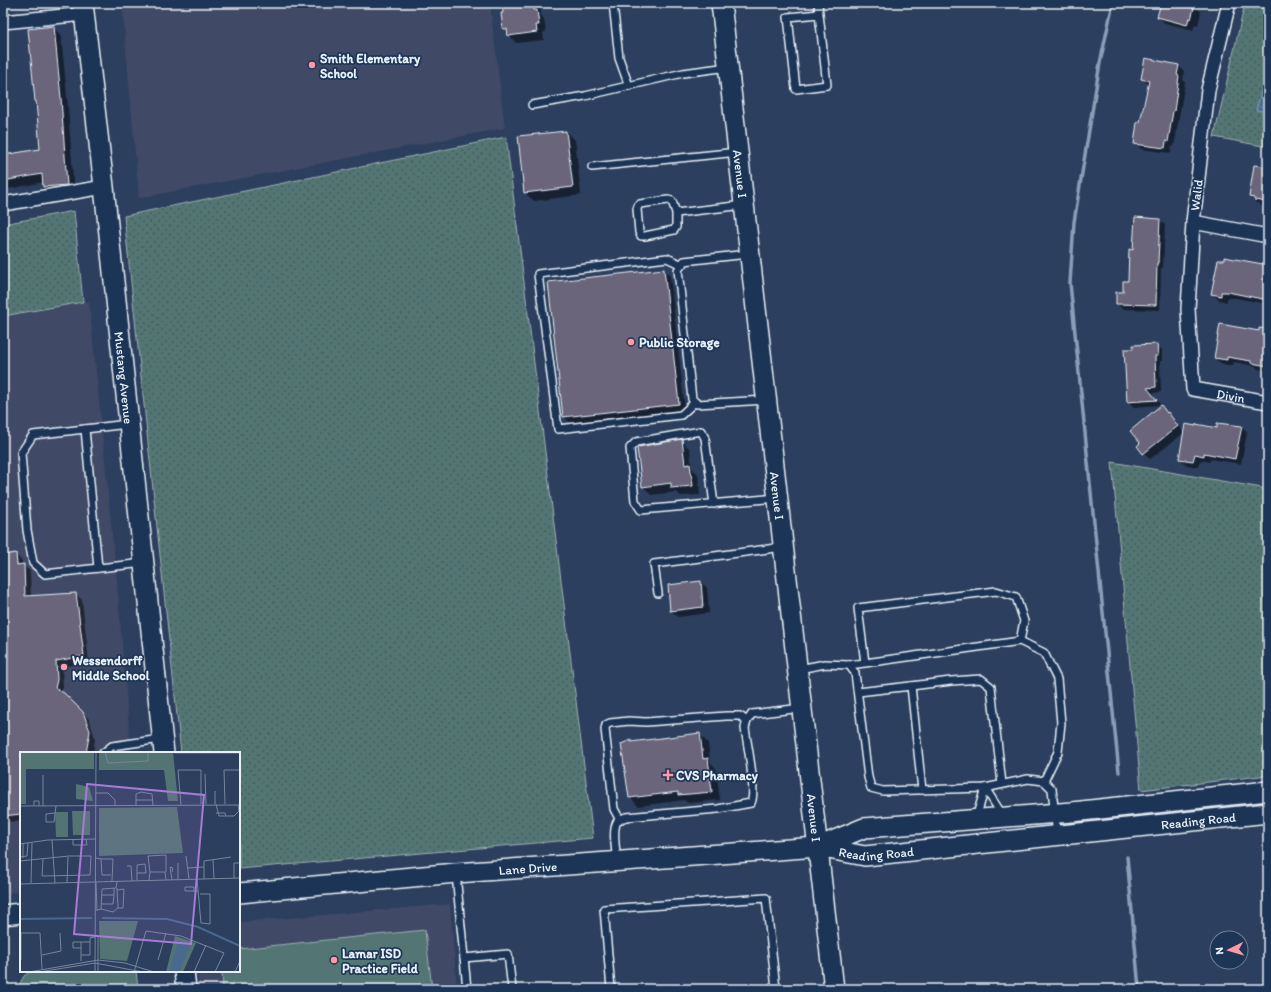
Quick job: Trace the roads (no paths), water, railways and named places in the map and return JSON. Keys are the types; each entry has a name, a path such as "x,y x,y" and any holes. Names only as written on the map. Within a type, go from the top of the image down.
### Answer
{"main road":[{"name":"Avenue I","path":"720,3 834,989"},
{"name":"Mustang Avenue","path":"83,8 104,187 164,746"},
{"name":"Reading Road","path":"818,847 864,828 1055,813 1263,792"},
{"path":"1263,792 1264,814"},
{"name":"Reading Road","path":"818,847 865,856 1264,814"},
{"name":"Lane Drive","path":"240,893 456,873 818,847"},
{"path":"3,915 20,913"},
{"path":"184,972 186,989"}],"street":[{"name":"Walid","path":"1193,389 1188,310 1193,222 1208,90 1229,3"},
{"path":"3,22 83,8"},
{"path":"3,204 104,187"},
{"path":"1193,222 1268,236"},
{"name":"Divin","path":"1193,389 1268,402"}],"lane":[{"path":"613,3 618,58 629,86"},
{"path":"818,3 827,85 796,89 788,18 819,14"},
{"path":"532,105 585,96 683,73 728,67"},
{"path":"592,167 738,152"},
{"path":"668,200 672,201 676,213 676,227 674,230 641,236 639,232 637,209 640,204 668,200"},
{"path":"676,213 744,205"},
{"path":"750,254 684,261 678,270 692,399 697,404 766,400"},
{"path":"682,265 666,258 538,274 558,429 682,414 695,402"},
{"path":"129,424 33,435 21,453 27,530 33,563 45,574 144,563"},
{"path":"85,429 98,568"},
{"path":"714,504 705,438 701,431 636,442 630,448 635,501 641,510 714,504 778,498"},
{"path":"658,593 654,564 783,547"},
{"path":"865,663 858,608 996,591 1016,597 1024,621 1020,641"},
{"path":"797,669 825,664 849,665 865,663 1020,641 1044,653 1058,679 1061,723 1058,752 1044,781"},
{"path":"849,665 855,673 868,777 871,788 883,791 985,788 1028,779 1044,781 1052,789 1057,836"},
{"path":"858,692 981,679 991,687 1002,784"},
{"path":"911,686 922,790"},
{"path":"617,862 616,824 626,817 718,809 751,803 753,787 745,728 747,721 752,714 802,708"},
{"path":"620,820 614,809 605,729 606,725 610,723 629,721 646,722 726,716 740,716 747,721"},
{"path":"104,752 112,746 164,746"},
{"path":"985,788 1004,817"},
{"path":"976,819 985,788"},
{"path":"456,873 467,989"},
{"path":"612,989 604,908 766,898 776,989"},
{"path":"464,958 508,954 512,989"}],"water":[{"path":"1268,67 1268,112 1256,110"}],"waterway":[{"path":"1113,3 1100,63 1074,222 1070,283 1119,772"},
{"path":"1127,857 1139,989"}],"place":[{"name":"Smith Elementary School","path":"312,65"},
{"name":"Public Storage","path":"631,342"},
{"name":"Wessendorff Middle School","path":"64,667"},
{"name":"CVS Pharmacy","path":"668,775"},
{"name":"Lamar ISD Practice Field","path":"334,960"}]}
